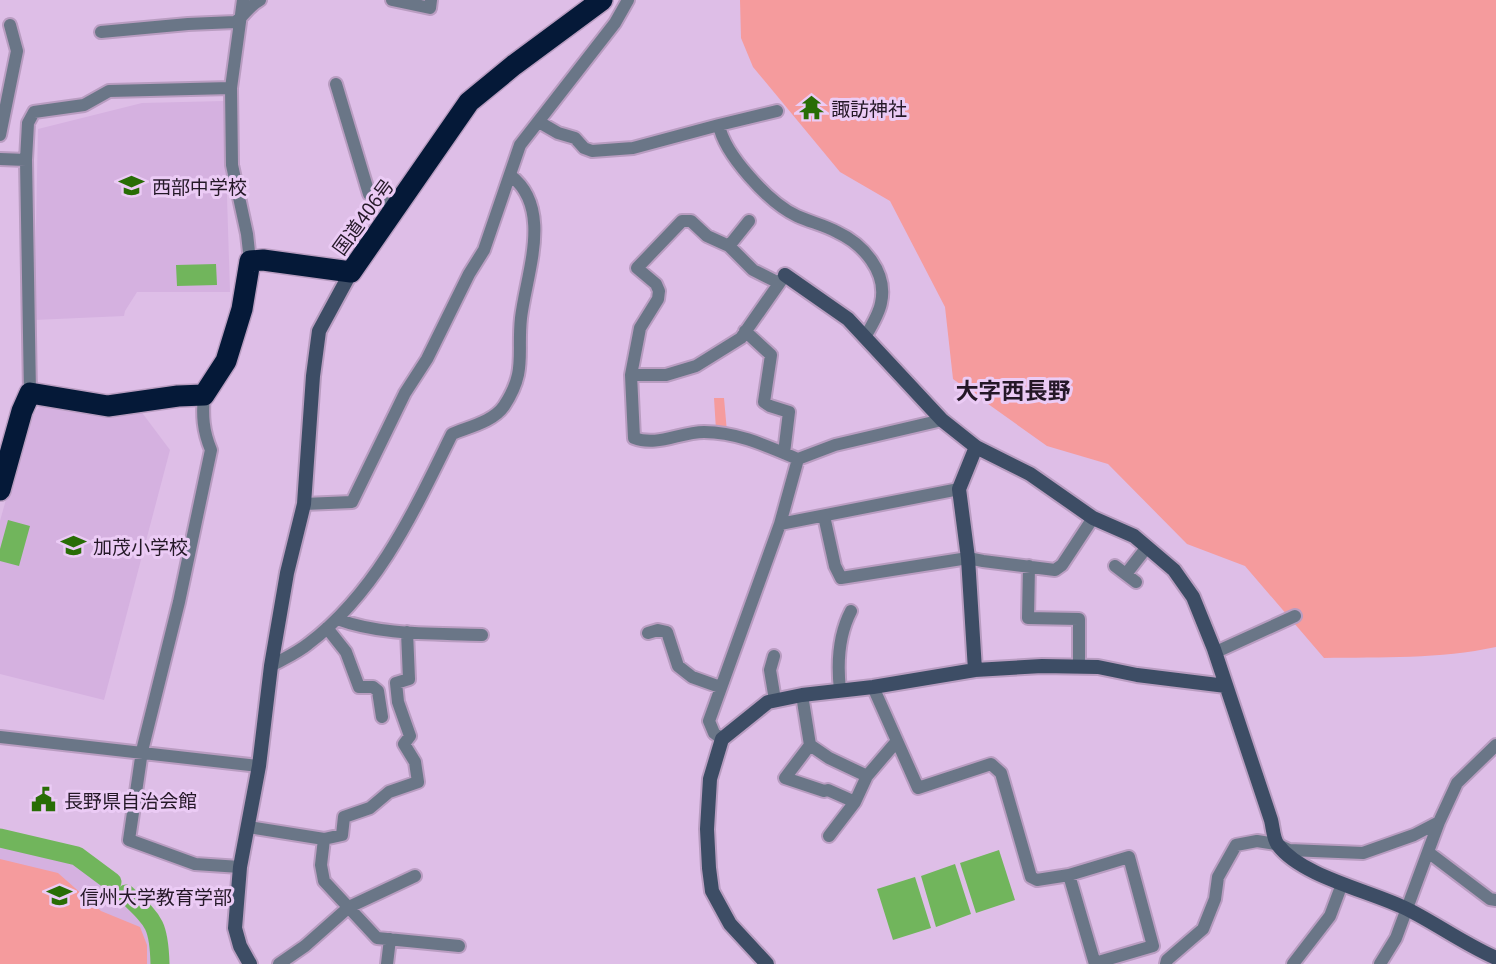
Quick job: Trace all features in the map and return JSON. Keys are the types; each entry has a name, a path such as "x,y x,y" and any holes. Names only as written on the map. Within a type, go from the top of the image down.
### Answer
{"highway":[{"name":"国道406号","path":"250,261 263,260 351,272 469,102 602,0"},
{"path":"0,490 6,446 30,393 108,406 204,394 226,361 242,309 250,261"}],"street":[{"path":"243,0 230,88 232,165 250,261"},
{"path":"101,32 239,20 249,6 260,0"},
{"path":"392,0 430,8 430,0"},
{"path":"304,504 352,502 394,415 427,359 469,274 484,250 520,145 615,23 628,0"},
{"path":"0,135 17,51 10,25"},
{"path":"336,84 369,194 396,209"},
{"path":"30,393 26,160 28,123 34,111 84,105 109,90 230,88"},
{"path":"539,122 558,133 575,138 584,148 592,151 633,148 777,111"},
{"path":"719,125 721,139 745,172 768,194 794,215 838,232 865,250 882,282 881,304 866,337"},
{"path":"0,159 26,160"},
{"path":"271,666 307,645 332,624 384,562 403,531 452,434 501,410 513,390 520,373 521,318 533,254 533,236 528,197 520,183 510,175"},
{"path":"942,420 835,445 798,459 740,436 702,432 646,443 634,438 631,375 640,328 658,299 659,291 656,284 637,268 682,221 691,221 708,236 729,246 753,270 782,279 848,318 942,420 976,447 1030,474 1093,518 1134,536 1174,570 1193,597 1216,652 1271,820 1276,844 1294,860 1342,884 1406,908 1496,958"},
{"path":"729,246 748,221"},
{"path":"250,964 240,946 235,928 240,867 259,766 271,666 287,573 304,504 318,331 351,272"},
{"path":"631,375 666,375 696,366 741,338 782,279"},
{"path":"745,331 771,355 764,402 789,412 784,453"},
{"path":"204,394 202,414 205,435 211,450 179,602 142,751 129,840 195,864 240,867"},
{"path":"975,670 968,558 959,489 976,447"},
{"path":"722,739 714,733 709,721 780,524 798,459"},
{"path":"780,524 959,489"},
{"path":"824,516 835,566 841,578 968,558 1055,570 1062,565 1093,518"},
{"path":"1115,566 1131,578 1147,547"},
{"path":"1029,566 1028,618 1079,619 1079,667"},
{"path":"840,690 840,648 850,611"},
{"path":"1216,652 1295,616"},
{"path":"332,624 407,632 482,635"},
{"path":"332,624 359,687 373,687 377,691 382,717"},
{"path":"648,633 658,630 667,632 678,666 692,677 720,687"},
{"path":"248,827 324,839 342,835 344,817 370,808 389,792 418,782 415,762 404,744 410,736 398,702 396,683 410,679 407,632"},
{"path":"774,656 770,670 775,700"},
{"path":"767,964 730,924 712,891 707,850 710,779 722,739 768,702 975,670 1042,666 1098,667 1137,675 1226,685"},
{"path":"873,687 918,788 991,764 1001,773 1031,877 1037,880 1069,875 1129,857 1153,946 1095,964 1069,875"},
{"path":"802,695 810,745 785,778 828,790 855,802"},
{"path":"0,737 259,766"},
{"path":"829,836 855,802 867,776 897,741"},
{"path":"810,745 829,758 867,776"},
{"path":"1380,964 1396,938 1439,822 1458,783 1496,745"},
{"path":"1166,964 1167,960 1203,929 1209,919 1218,877 1236,845 1257,841 1276,844 1289,850 1363,853 1414,835 1439,822"},
{"path":"324,839 321,865 324,881 377,938 459,946"},
{"path":"1428,852 1490,899 1496,900"},
{"path":"279,964 305,946 349,907 415,876"},
{"path":"1293,964 1330,916 1342,884"},
{"path":"387,964 390,939"}],"shaded area":[{"path":"740,0 1496,0 1496,647 1432,655 1324,658 1245,566 1187,544 1108,464 1047,446 953,379 945,307 890,201 840,172 753,67 741,38"},
{"name":"西部中学校","path":"224,101 230,292 137,292 124,316 34,320 38,129 142,103"},
{"path":"216,264 217,285 177,286 176,265"},
{"path":"714,398 724,398 727,432 716,430"},
{"name":"加茂小学校","path":"47,404 94,415 140,410 170,450 104,700 0,674 0,521 28,420 39,407"},
{"path":"8,520 30,526 19,566 0,561 0,549"},
{"name":"信州大学教育学部","path":"0,843 73,858 165,932 166,964 0,964"},
{"path":"999,850 1015,900 976,913 960,863"},
{"name":"信州大学教育学部","path":"0,859 58,873 101,911 140,927 147,945 147,964 0,964"},
{"path":"955,864 971,914 936,927 921,876"},
{"path":"915,877 931,928 893,940 877,889"}],"waterway":[{"path":"0,838 77,856 112,882"},
{"path":"126,894 153,924 158,940 160,964"}],"place":[{"name":"諏訪神社","path":"811,107"},
{"name":"西部中学校","path":"132,185"},
{"name":"加茂小学校","path":"73,545"},
{"name":"長野県自治会館","path":"44,799"},
{"name":"信州大学教育学部","path":"60,895"}],"district":[{"name":"大字西長野","path":"1013,389"}]}
